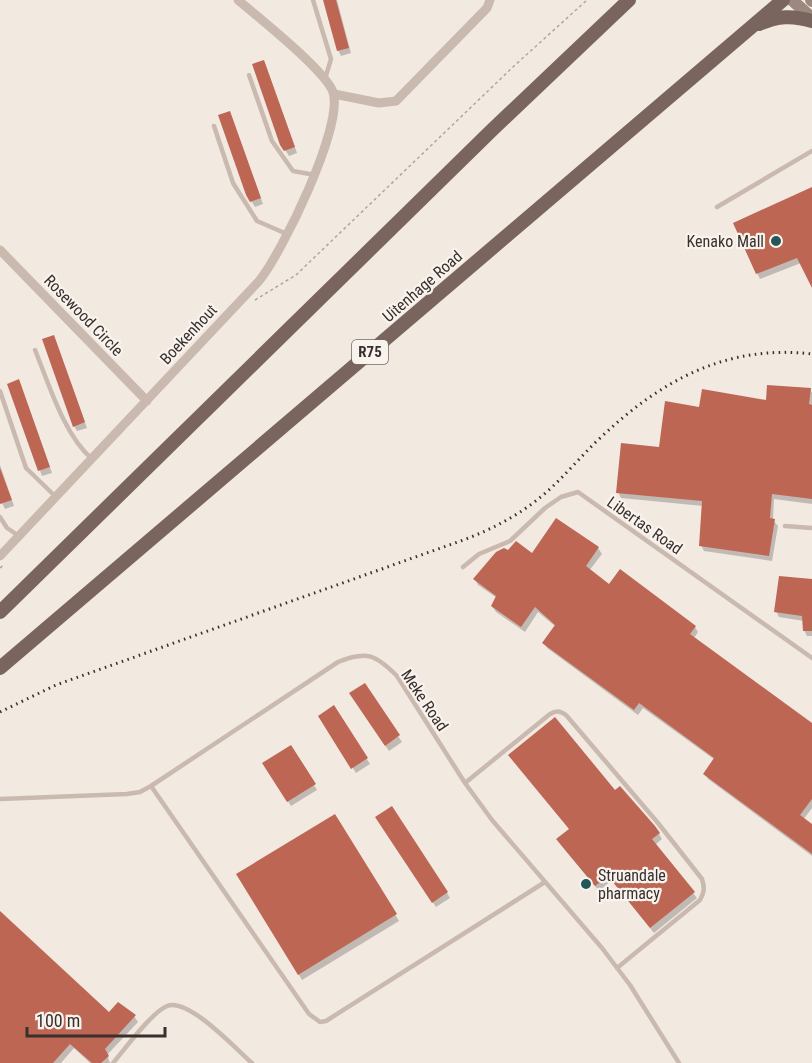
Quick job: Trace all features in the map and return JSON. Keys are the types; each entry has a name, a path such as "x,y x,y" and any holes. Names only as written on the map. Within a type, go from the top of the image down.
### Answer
{"main road":[{"path":"0,612 483,138 629,0"},
{"name":"Uitenhage Road","path":"0,668 783,0"},
{"path":"792,0 812,19"},
{"path":"752,26 785,16 812,19"}],"street":[{"path":"238,0 313,66 325,79 334,94 379,103 396,102 487,8 490,0"},
{"name":"Boekenhout","path":"4,558 19,536 259,281 271,265 315,175 331,125 335,106 334,94"},
{"name":"Rosewood Circle","path":"0,250 147,401"}],"lane":[{"path":"313,0 331,59 325,79"},
{"path":"249,75 272,141 293,171 315,175"},
{"path":"214,126 233,183 257,221 287,234"},
{"path":"717,207 812,151"},
{"path":"35,350 72,435 80,449 92,459"},
{"path":"0,391 26,468 56,497"},
{"name":"Libertas Road","path":"463,567 479,554 510,541 545,508 561,497 578,492 812,658"},
{"path":"0,517 7,528 19,536"},
{"path":"785,526 812,528"},
{"name":"Meke Road","path":"0,799 140,792 338,662 355,655 369,655 382,662 397,676 465,783 492,820 617,968 680,1063"},
{"path":"465,783 550,714 561,711 658,823 702,879 703,894 700,900 617,968"},
{"path":"150,786 309,1014 320,1022 326,1021 545,882"},
{"path":"113,1063 157,1014 166,1006 177,1004 186,1007 200,1018 252,1063"}],"path":[{"path":"253,301 296,275 514,66 587,0"},
{"path":"0,568 4,558"}],"building":[{"path":"323,0 336,0 349,48 337,51"},
{"path":"264,60 295,147 284,151 252,64"},
{"path":"230,111 261,198 250,202 218,115"},
{"name":"Kenako Mall","path":"812,187 812,288 797,258 756,274 733,223"},
{"path":"54,335 85,422 73,427 42,339"},
{"path":"19,379 50,467 38,471 7,384"},
{"path":"767,385 811,388 809,404 812,405 812,499 772,494 770,518 775,519 769,556 699,546 702,501 616,493 621,443 659,447 665,401 699,407 702,389 766,400"},
{"path":"0,468 12,500 0,504"},
{"path":"556,518 599,547 586,566 609,584 620,569 696,626 690,634 812,723 812,799 800,815 812,824 812,854 703,774 714,758 639,703 634,710 542,643 555,625 535,607 521,627 491,606 496,596 473,579 496,552 504,548 508,550 516,541 532,553"},
{"path":"779,576 812,579 812,631 803,631 802,616 774,612"},
{"path":"365,683 400,735 385,746 349,693"},
{"path":"334,705 368,758 351,769 318,716"},
{"path":"555,717 615,790 620,786 655,826 660,833 652,839 695,892 650,928 608,876 595,886 556,839 569,829 508,755"},
{"path":"291,745 316,784 287,802 262,763"},
{"path":"392,806 448,892 432,903 375,817"},
{"path":"335,814 397,914 298,975 236,874"},
{"path":"0,911 109,1012 118,1002 136,1015 105,1049 109,1056 101,1063 92,1063 70,1044 53,1063 0,1063"}],"railway":[{"path":"0,712 56,685 494,527 537,500 622,418 671,384 696,371 723,361 751,355 781,352 812,354"}],"place":[{"name":"Kenako Mall","path":"776,241"},
{"name":"Struandale pharmacy","path":"586,884"}]}
